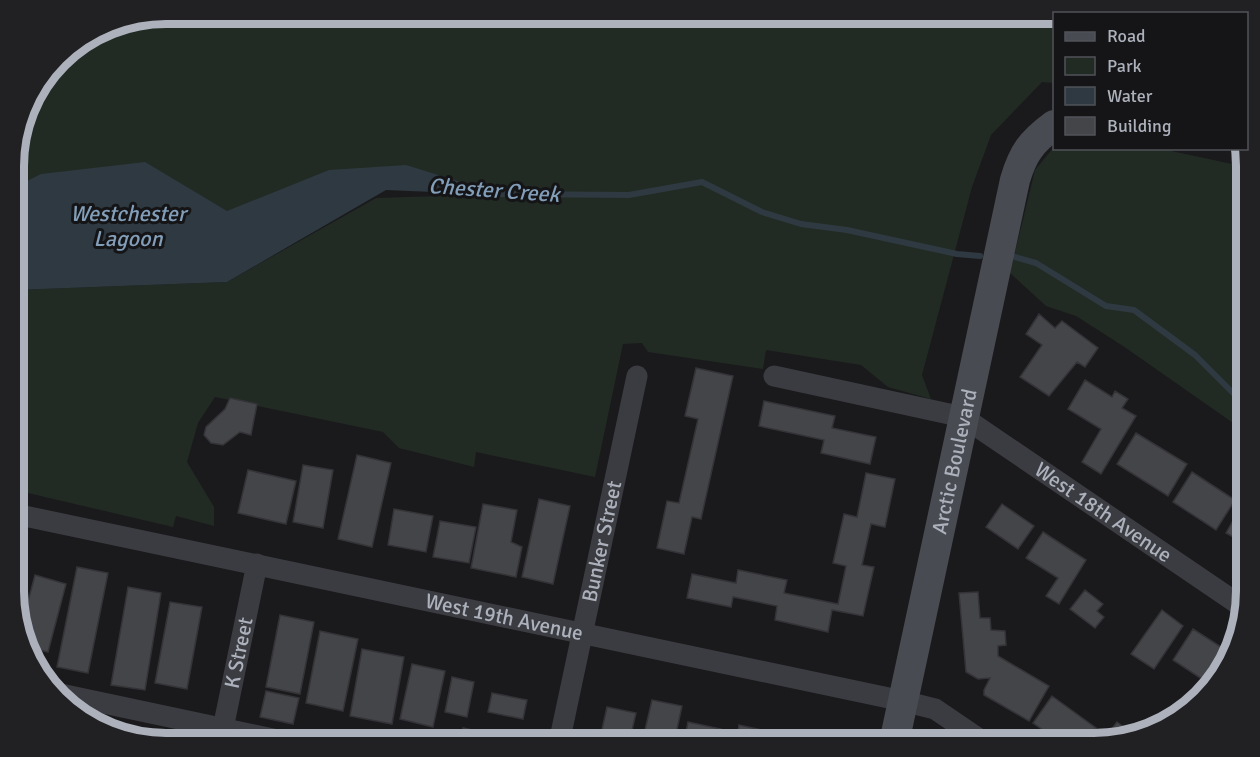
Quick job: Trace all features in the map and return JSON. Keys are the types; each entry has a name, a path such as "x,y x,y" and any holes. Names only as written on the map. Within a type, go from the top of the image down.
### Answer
{"main road":[{"name":"Arctic Boulevard","path":"896,733 1015,180 1023,155 1039,136 1053,127"}],"street":[{"name":"Bunker Street","path":"562,733 637,376"},
{"path":"774,376 963,417"},
{"name":"West 18th Avenue","path":"963,417 1236,602"},
{"name":"West 19th Avenue","path":"24,516 903,701 935,709 970,733"},
{"name":"K Street","path":"222,733 257,564"},
{"path":"71,697 209,733"}],"green space":[{"path":"166,24 1053,24 1053,83 1042,82 991,135 972,187 922,375 931,399 888,387 861,365 766,350 763,369 648,352 642,343 623,344 595,477 476,452 474,467 399,448 383,432 215,397 198,423 187,462 214,507 214,526 176,516 173,527 24,492 24,290 227,282 376,198 472,195 424,180 208,220 24,189 25,147 32,120 53,79 72,59 95,43 120,32 147,25"},
{"path":"1053,148 1167,150 1236,165 1236,425 1076,316 1046,306 1010,273 1035,170"}],"water":[{"name":"Westchester Lagoon","path":"145,162 227,211 329,170 406,165 503,195 386,190 227,282 24,290 24,182 41,174"}],"building":[{"path":"1039,314 1055,328 1062,321 1098,348 1085,367 1077,362 1049,396 1020,377 1042,345 1026,334"},
{"path":"696,368 733,376 701,519 692,517 684,554 657,548 667,501 679,503 698,419 685,416"},
{"path":"1085,380 1112,397 1115,391 1128,399 1122,408 1136,416 1101,474 1082,462 1101,429 1068,409"},
{"path":"230,398 257,404 251,435 240,432 223,445 211,443 204,435 206,427 225,409"},
{"path":"764,401 835,416 832,428 876,437 870,464 821,453 824,440 759,426"},
{"path":"1136,433 1187,464 1168,496 1117,464"},
{"path":"357,455 391,463 372,547 338,539"},
{"path":"303,465 333,470 323,528 293,522"},
{"path":"248,470 296,481 286,524 238,513"},
{"path":"1192,472 1235,500 1216,530 1173,502"},
{"path":"866,473 895,479 885,527 871,524 862,565 874,567 863,616 832,610 828,632 775,620 777,606 733,597 731,607 687,598 692,574 736,583 738,570 787,580 784,593 838,604 846,566 833,563 844,514 857,517"},
{"path":"539,499 570,506 553,584 522,577"},
{"path":"483,504 517,510 511,542 522,547 516,577 471,568"},
{"path":"1002,504 1034,526 1018,549 986,527"},
{"path":"394,509 433,516 426,552 388,545"},
{"path":"1236,516 1236,538 1226,533"},
{"path":"440,521 476,527 469,563 433,557"},
{"path":"1043,532 1086,560 1059,604 1046,596 1058,578 1026,558"},
{"path":"77,567 108,573 88,673 57,667"},
{"path":"35,575 66,584 48,652 37,649 25,612"},
{"path":"128,587 161,593 145,690 111,685"},
{"path":"1085,590 1103,604 1097,611 1104,617 1095,628 1070,609"},
{"path":"978,592 980,618 990,618 991,630 1005,631 1006,645 998,646 998,656 1049,686 1029,721 984,695 990,678 978,679 966,672 959,593"},
{"path":"170,602 202,607 187,689 155,683"},
{"path":"1162,610 1183,626 1154,669 1131,654"},
{"path":"280,615 314,622 300,694 266,687"},
{"path":"1193,629 1223,648 1204,681 1173,660"},
{"path":"320,631 358,639 343,711 306,703"},
{"path":"362,649 404,657 392,724 350,716"},
{"path":"412,664 445,671 433,727 400,719"},
{"path":"452,677 474,682 467,717 445,712"},
{"path":"266,691 299,698 293,724 260,717"},
{"path":"492,693 527,700 523,719 488,712"},
{"path":"1052,696 1096,728 1093,733 1048,733 1033,723"},
{"path":"652,700 682,706 676,733 644,733"},
{"path":"607,707 636,713 631,733 601,733"},
{"path":"688,722 721,729 720,733 686,733"},
{"path":"1117,722 1126,729 1122,730 1110,732"},
{"path":"739,725 762,730 761,733 738,733"},
{"path":"463,728 482,732 482,733 462,733"}],"waterway":[{"name":"Chester Creek","path":"496,194 629,195 702,182 762,212 801,224 847,230 957,254 980,256"},
{"name":"Chester Creek","path":"1015,257 1036,263 1106,306 1134,310 1195,355 1236,396"}]}
